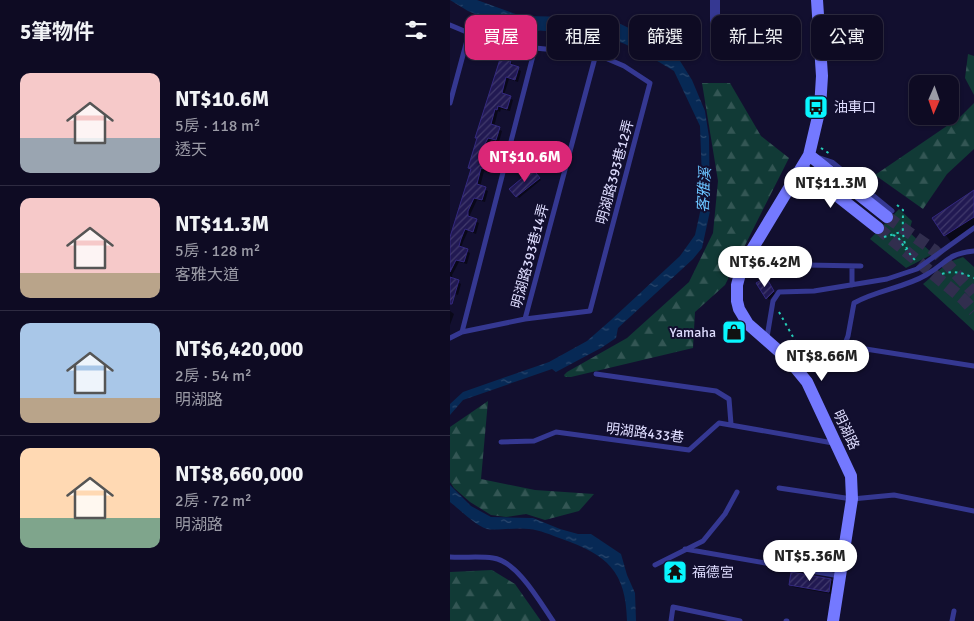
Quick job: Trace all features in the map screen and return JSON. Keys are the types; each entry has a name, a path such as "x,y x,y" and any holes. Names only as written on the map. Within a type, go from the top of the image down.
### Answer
{"main road":[{"name":"明湖路","path":"818,0 822,76 820,108 809,154 741,270 737,284 737,301 748,324 789,360 807,382 851,476 852,499 833,621"},
{"path":"809,154 889,214"},
{"path":"802,168 879,232"}],"street":[{"path":"715,0 715,15"}],"lane":[{"name":"明湖路393巷12弄","path":"450,25 465,31"},
{"path":"450,104 465,47"},
{"path":"462,332 532,60"},
{"name":"明湖路393巷14弄","path":"525,318 594,60"},
{"name":"明湖路393巷12弄","path":"450,338 462,332 525,318 590,311 650,83 624,66 610,60"},
{"path":"766,340 773,301 779,292 814,291 887,279 917,269 974,228"},
{"path":"843,349 848,336 854,303 867,296 926,275 949,257 961,252 974,251"},
{"path":"806,265 861,266"},
{"path":"852,266 852,285"},
{"path":"800,373 843,349 853,347 974,366"},
{"path":"596,374 716,391 730,399 731,424"},
{"name":"明湖路433巷","path":"501,442 534,441 556,432 688,450 719,423 836,443"},
{"path":"779,488 852,499 894,495 974,511"},
{"path":"655,565 703,541 724,514 737,492"},
{"path":"685,549 840,576"},
{"path":"450,557 492,558 506,562 524,581 553,621"},
{"path":"671,621 672,607 740,621"},
{"path":"952,621 954,611"}],"path":[{"path":"879,232 898,237 909,254"},
{"path":"893,235 902,232"},
{"path":"773,301 806,360"}],"green space":[{"path":"968,54 974,56 974,95 965,78"},
{"path":"702,83 730,83 761,136 789,158 725,285 695,312 693,348 565,377 564,375 567,372 627,338 689,282 713,233 718,181"},
{"path":"974,103 974,149 947,174 923,209 875,175 948,125 959,125 960,117"},
{"path":"899,209 912,221 909,232 933,254 906,268 870,239"},
{"path":"963,257 974,267 974,331 923,284 949,262"},
{"path":"488,401 481,479 535,490 594,494 579,511 545,520 526,514 506,517 491,515 470,502 454,488 450,482 450,427"},
{"path":"492,570 515,584 541,621 450,621 450,572"}],"water":[{"name":"客雅溪","path":"450,0 477,0 518,15 478,15"},
{"name":"客雅溪","path":"537,16 547,16 547,31 537,30"},
{"name":"客雅溪","path":"619,23 629,28 629,46 619,42"},
{"name":"客雅溪","path":"655,60 679,60 692,80 705,111 709,137 710,211 702,248 693,259 618,328 616,338 601,348 556,372 552,369 463,400 450,415 450,404 463,392 549,362 587,341 680,256 695,235 701,208 700,126 674,71"},
{"path":"450,485 471,506 491,517 533,518 578,534 591,534 621,554 635,593 636,621 627,621 623,589 611,567 602,559 578,545 537,530 487,529 473,521 450,502"}],"building":[{"path":"500,60 511,60 510,64 519,67 515,80 506,77 502,93 511,96 507,109 498,106 497,110 495,109 491,124 500,127 496,140 488,138 482,150 485,150 483,155 492,158 489,170 481,168 477,184 486,187 482,200 474,198 468,211 468,216 477,219 473,232 465,229 461,239 459,246 468,249 464,262 456,260 450,272 450,237 471,169 468,168 477,138 475,138"},
{"path":"533,169 540,178 516,197 509,189"},
{"path":"974,190 974,217 944,236 932,218"},
{"path":"450,277 459,280 452,304 450,304"},
{"path":"766,277 774,291 766,299 756,283"},
{"path":"791,572 831,579 829,592 789,585"}],"tunnel":[{"path":"887,217 935,251 974,293"},
{"path":"878,228 963,299 974,311"}],"place":[{"name":"油車口","path":"816,107"},
{"name":"Yamaha","path":"734,332"},
{"name":"福德宮","path":"675,572"}]}
